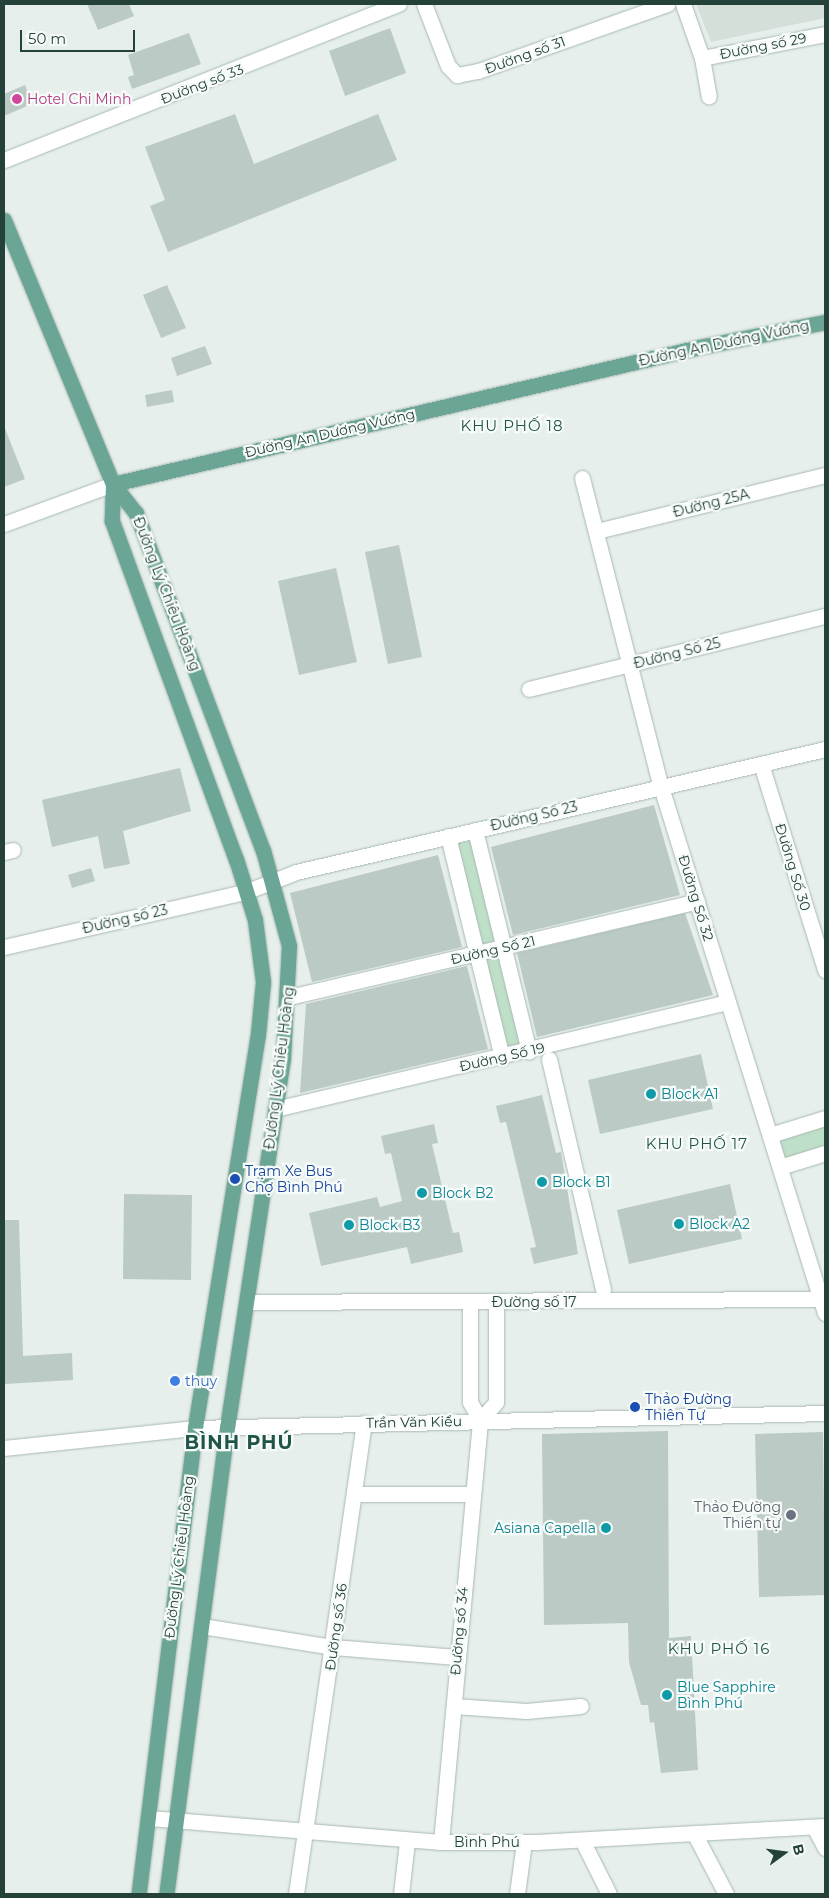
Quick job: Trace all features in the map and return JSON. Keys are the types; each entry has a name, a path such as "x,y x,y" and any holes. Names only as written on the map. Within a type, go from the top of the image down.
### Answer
{"main road":[{"path":"4,220 112,484"},
{"name":"Đường An Dương Vương","path":"112,484 700,347 825,322"},
{"name":"Đường Lý Chiêu Hoàng","path":"112,484 136,513 274,882 289,946 289,998 275,1109 227,1427 166,1894"},
{"name":"Đường Lý Chiêu Hoàng","path":"112,484 112,521 245,892 260,951 262,1006 195,1428 150,1818 139,1894"}],"street":[{"name":"Đường số 33","path":"4,160 399,4"},
{"name":"Đường số 31","path":"424,4 448,66 457,74 478,72 667,4"},
{"name":"Đường số 29","path":"683,4 702,58 709,96"},
{"name":"Đường số 29","path":"702,58 825,34"},
{"name":"Đường 25A","path":"597,530 825,475"},
{"name":"Đường Số 32","path":"582,478 597,530 661,787 823,1306"},
{"path":"4,524 112,484"},
{"name":"Đường Số 25","path":"529,689 825,616"},
{"name":"Đường Số 23","path":"245,892 296,872 825,749"},
{"name":"Đường Số 30","path":"761,764 825,970"},
{"path":"475,830 529,1051"},
{"path":"448,836 502,1057"},
{"name":"Đường số 23","path":"4,947 245,892"},
{"name":"Đường Số 21","path":"289,998 697,901"},
{"name":"Đường Số 19","path":"275,1109 529,1051 728,1002"},
{"path":"549,1059 603,1290"},
{"path":"770,1135 825,1118"},
{"path":"780,1167 825,1153"},
{"name":"Đường số 17","path":"247,1302 496,1302 823,1306"},
{"path":"470,1302 470,1402 480,1420 496,1402 496,1302"},
{"name":"Trần Văn Kiểu","path":"4,1448 195,1428 825,1413"},
{"name":"Đường số 34","path":"441,1842 454,1706 456,1657 480,1420"},
{"name":"Đường số 36","path":"296,1894 364,1423"},
{"path":"354,1494 472,1494"},
{"path":"202,1626 333,1647 456,1657"},
{"path":"454,1706 526,1712 581,1706"},
{"name":"Bình Phú","path":"150,1818 407,1842 582,1840 819,1826"},
{"path":"819,1826 825,1848"},
{"path":"694,1833 726,1894"},
{"path":"582,1840 609,1894"},
{"path":"401,1894 407,1842"},
{"path":"517,1894 524,1842"}],"shaded area":[{"path":"696,4 825,4 825,18 711,42"}],"green space":[{"path":"472,840 497,944 481,947 456,844"},
{"path":"499,954 522,1047 506,1051 484,958"},
{"path":"825,1124 825,1147 783,1160 777,1139"}],"building":[{"path":"87,4 129,4 134,16 98,30"},
{"path":"390,28 406,73 345,96 329,51"},
{"path":"189,33 201,64 132,89 128,77 134,75 128,55"},
{"name":"Hotel Chi Minh","path":"25,85 32,104 4,116 4,94"},
{"path":"235,114 254,164 378,114 397,160 168,252 150,206 165,200 145,147"},
{"path":"167,285 186,328 161,338 143,295"},
{"path":"205,346 212,364 177,376 171,358"},
{"path":"172,390 174,402 147,407 145,395"},
{"path":"4,426 25,479 4,487"},
{"path":"399,545 422,657 388,664 365,552"},
{"path":"336,568 357,662 299,675 278,581"},
{"path":"180,768 191,811 123,831 130,864 104,869 98,836 52,847 42,800"},
{"path":"654,805 680,895 513,935 491,847"},
{"path":"438,855 462,947 312,982 290,893"},
{"path":"91,868 95,881 72,888 68,875"},
{"path":"685,913 713,995 537,1037 517,953"},
{"path":"467,966 488,1049 300,1093 306,1004"},
{"name":"Block A1","path":"701,1054 713,1109 600,1134 588,1080"},
{"name":"Block B1","path":"542,1095 556,1153 561,1152 578,1254 534,1264 530,1248 536,1247 506,1122 500,1123 496,1106"},
{"path":"434,1124 438,1143 432,1144 453,1233 459,1232 463,1252 411,1264 407,1247 321,1266 309,1213 377,1197 380,1207 402,1201 391,1153 385,1154 381,1136"},
{"name":"Block A2","path":"730,1184 742,1239 629,1264 617,1210"},
{"path":"124,1194 192,1195 191,1280 123,1279"},
{"path":"4,1220 19,1220 23,1356 72,1353 73,1380 5,1384"},
{"name":"Asiana Capella","path":"668,1431 669,1638 691,1636 698,1770 661,1773 654,1722 650,1723 648,1705 641,1705 629,1662 628,1623 544,1625 542,1434"},
{"name":"Thảo Đường Thiền tự","path":"823,1432 825,1595 759,1597 755,1434"}],"place":[{"name":"Hotel Chi Minh","path":"17,99"},
{"name":"Block A1","path":"651,1094"},
{"name":"Trạm Xe Bus Chợ Bình Phú","path":"235,1179"},
{"name":"Block B1","path":"542,1182"},
{"name":"Block B2","path":"422,1193"},
{"name":"Block A2","path":"679,1224"},
{"name":"Block B3","path":"349,1225"},
{"name":"thuy","path":"175,1381"},
{"name":"Thảo Đường Thiên Tự","path":"635,1407"},
{"name":"Thảo Đường Thiền tự","path":"791,1515"},
{"name":"Asiana Capella","path":"606,1528"},
{"name":"Blue Sapphire Bình Phú","path":"667,1695"}],"district":[{"name":"KHU PHỐ 18","path":"512,426"},
{"name":"KHU PHỐ 17","path":"697,1144"},
{"name":"BÌNH PHÚ","path":"239,1443"},
{"name":"KHU PHỐ 16","path":"719,1649"}]}
